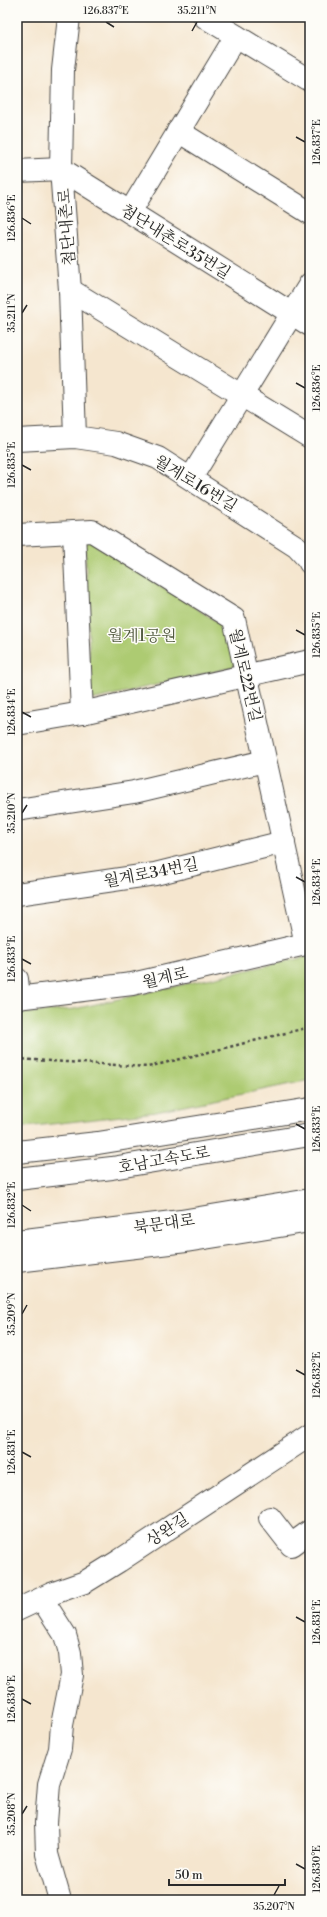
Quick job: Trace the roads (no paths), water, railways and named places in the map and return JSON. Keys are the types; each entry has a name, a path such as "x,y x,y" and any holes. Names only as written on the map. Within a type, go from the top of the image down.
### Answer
{"main road":[{"name":"첨단내촌로","path":"69,17 63,70 61,169 70,290 75,437"},
{"path":"205,17 310,81"},
{"path":"130,212 236,36"},
{"path":"178,131 310,214"},
{"path":"17,171 61,169"},
{"name":"첨단내촌로35번길","path":"61,169 310,325"},
{"path":"191,478 310,284"},
{"path":"70,290 310,437"},
{"name":"월계로16번길","path":"17,440 75,437 116,443 158,458 297,547 310,560"},
{"name":"월계로22번길","path":"17,535 92,531 234,619 308,944"},
{"path":"74,532 82,713"},
{"path":"17,724 82,713 246,675 310,662"},
{"path":"17,810 134,792 266,760"},
{"name":"월계로34번길","path":"17,894 155,874 284,842"},
{"name":"월계로","path":"18,992 132,984 308,944"},
{"name":"호남고속도로","path":"17,1152 98,1143 310,1109"},
{"name":"호남고속도로","path":"17,1179 112,1168 310,1135"},
{"name":"북문대로","path":"17,1241 181,1221 310,1200"},
{"name":"북문대로","path":"17,1261 186,1241 310,1221"},
{"name":"상완길","path":"17,1610 85,1582 310,1434"},
{"path":"270,1518 291,1545 310,1530"},
{"path":"42,1599 65,1635 70,1653 72,1675 62,1725 60,1749 49,1784 46,1823 47,1854 60,1900"}],"park label":[{"name":"월계1공원","path":"142,635"}]}
